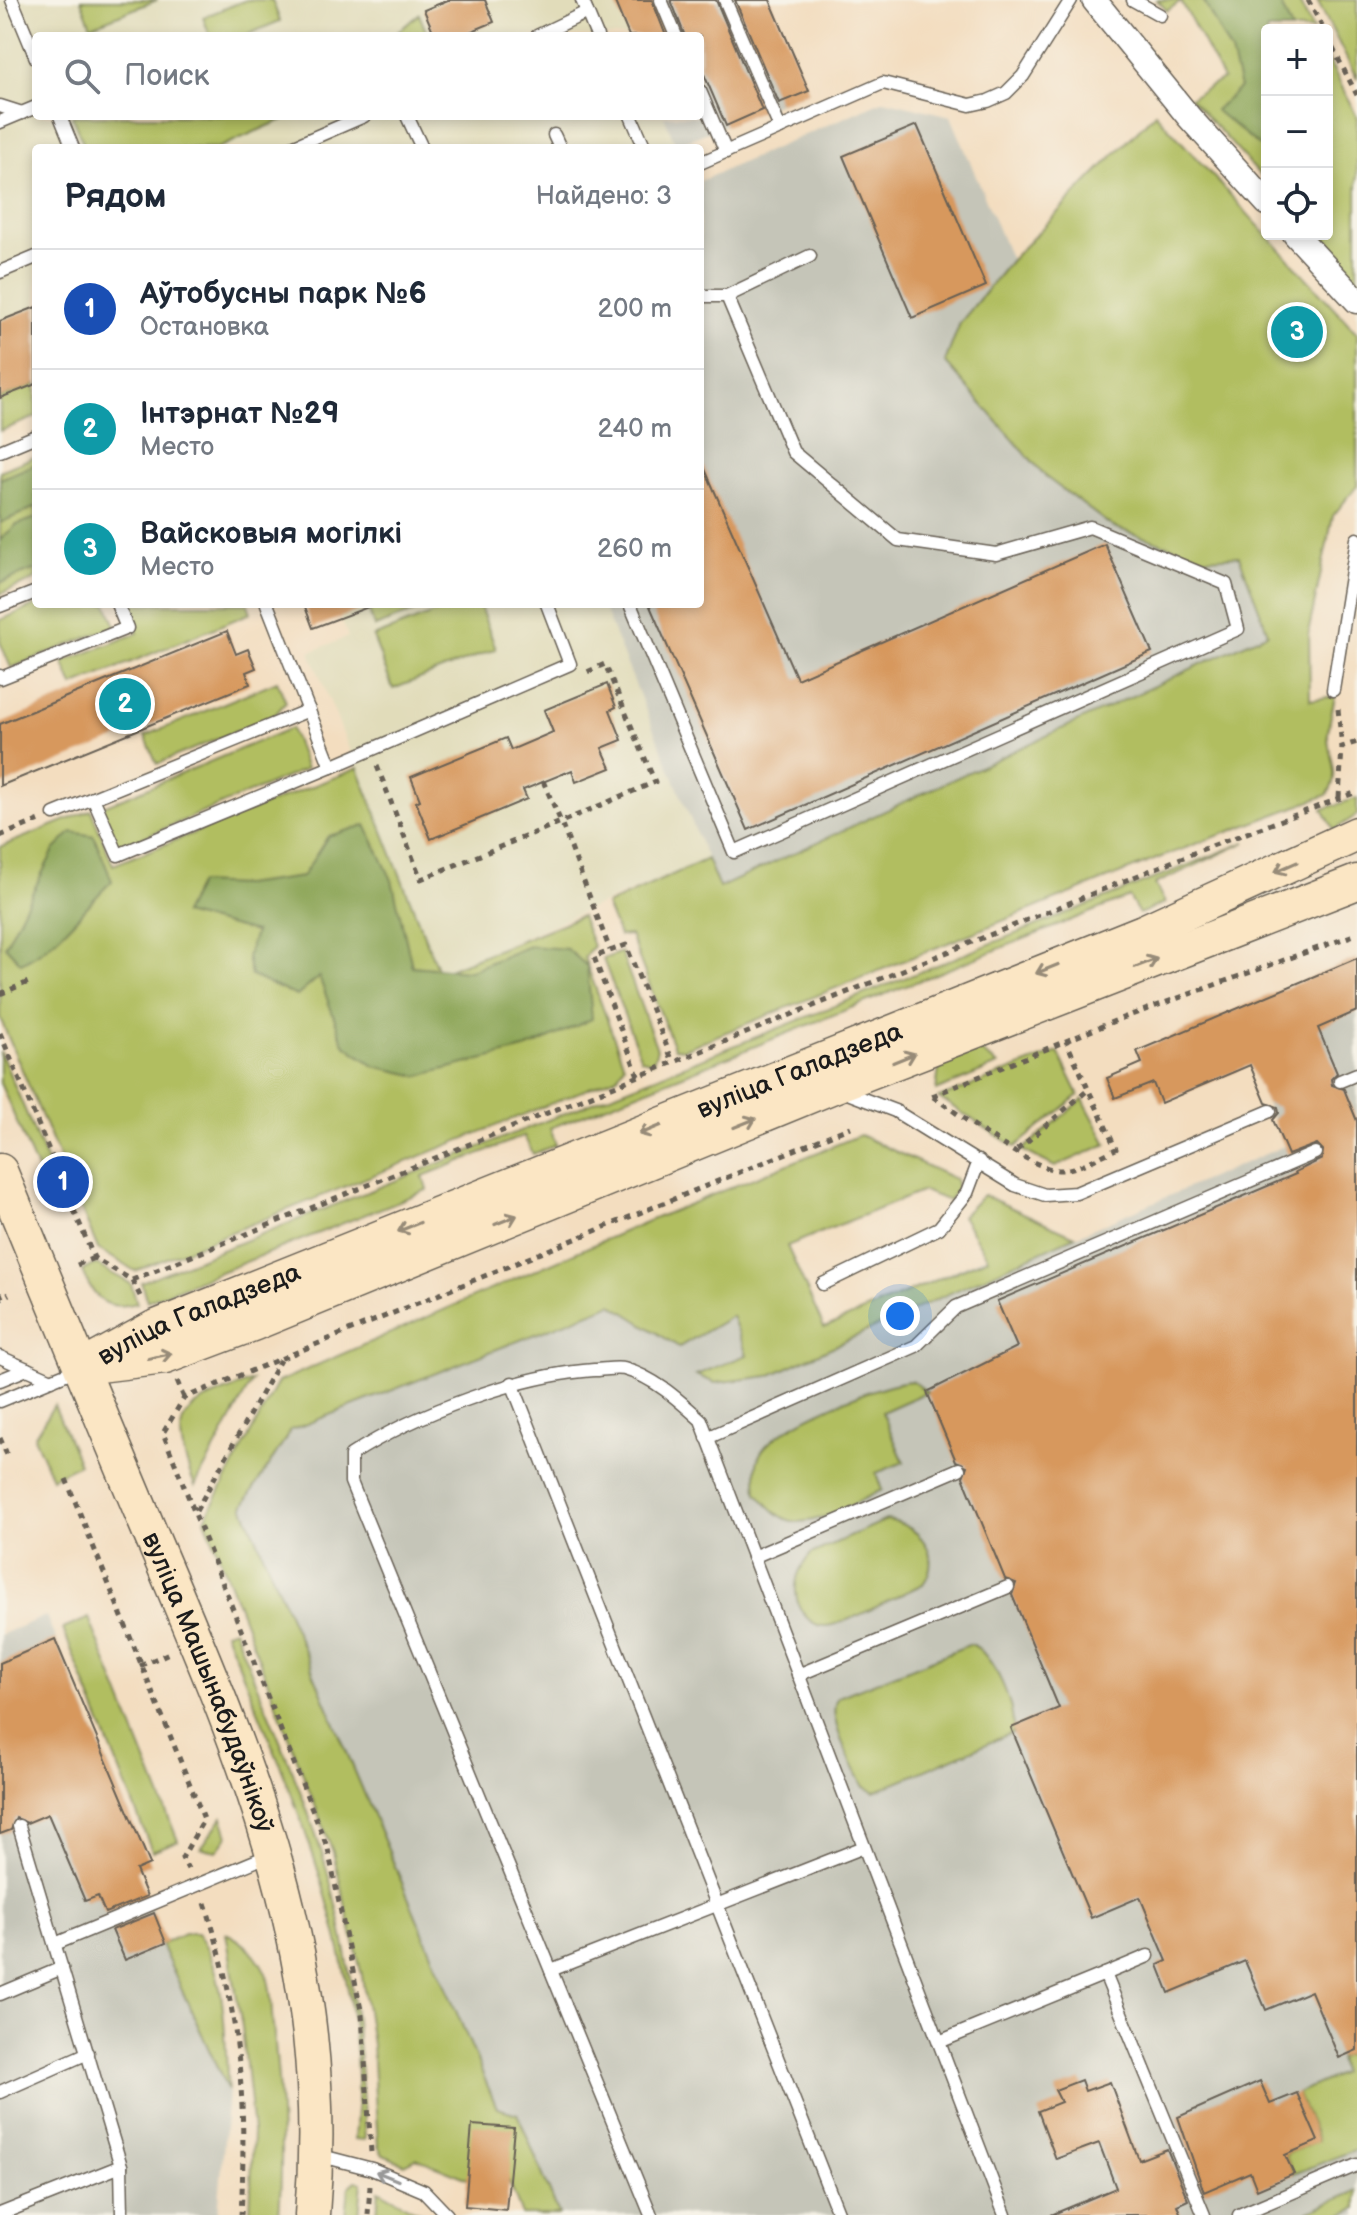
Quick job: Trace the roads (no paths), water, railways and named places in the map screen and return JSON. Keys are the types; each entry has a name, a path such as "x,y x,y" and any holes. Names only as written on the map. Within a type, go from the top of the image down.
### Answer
{"main road":[{"name":"вуліца Галадзеда","path":"68,1373 154,1328 1143,932 1357,834"},
{"name":"вуліца Галадзеда","path":"68,1373 165,1357 831,1087 1357,882"},
{"name":"вуліца Машынабудаўнікоў","path":"0,1171 68,1373 207,1669 262,1811 298,1952 312,2035 318,2155 312,2215"}],"street":[{"path":"1098,1 1189,117 1261,196"},
{"path":"1301,240 1357,301"}],"lane":[{"path":"12,0 32,48"},
{"path":"661,0 674,32"},
{"path":"725,0 780,128"},
{"path":"704,161 883,83 970,105 988,101 1006,93 1023,76 1071,0"},
{"path":"1133,0 1160,15"},
{"path":"543,32 584,6 595,32"},
{"path":"704,100 726,152"},
{"path":"0,106 22,113"},
{"path":"0,122 32,109"},
{"path":"62,120 71,144"},
{"path":"299,144 355,120"},
{"path":"409,120 420,144"},
{"path":"633,120 643,144"},
{"path":"554,135 558,144"},
{"path":"704,296 727,296 810,256"},
{"path":"0,272 32,259"},
{"path":"632,608 734,852 1238,629 1226,584 1090,527 996,554 898,540 793,452 727,296"},
{"path":"0,451 32,438"},
{"path":"1333,690 1357,539"},
{"path":"0,606 32,594"},
{"path":"0,676 127,628 119,608"},
{"path":"269,608 331,767"},
{"path":"93,798 118,855 331,767 570,664 549,608"},
{"path":"54,814 309,710"},
{"path":"1340,1081 1357,1074"},
{"path":"831,1087 895,1111 1015,1185 1045,1195 1076,1193 1270,1111"},
{"path":"707,1438 916,1346 956,1307 1315,1153"},
{"path":"823,1284 939,1228 967,1193 979,1161"},
{"path":"0,1357 27,1369 68,1373"},
{"path":"651,2215 351,1482 351,1455 378,1438 512,1383 573,1372 623,1368 671,1392 701,1420 1005,2215"},
{"path":"0,1380 27,1369"},
{"path":"0,1401 68,1373"},
{"path":"512,1383 839,2215"},
{"path":"753,1557 959,1469"},
{"path":"798,1675 1008,1587"},
{"path":"19,1826 121,2166 122,2215"},
{"path":"551,1970 864,1847"},
{"path":"55,1944 274,1852"},
{"path":"939,2042 1148,1956"},
{"path":"0,1994 62,1968"},
{"path":"1105,1974 1204,2215"},
{"path":"0,2092 88,2053"},
{"path":"318,2155 372,2169 424,2191 447,2215"},
{"path":"1239,2215 1357,2165"},
{"path":"0,2214 121,2166"}],"place":[{"name":"Вайсковыя могілкі","path":"1297,332"},
{"name":"Інтэрнат №29","path":"125,704"},
{"name":"Аўтобусны парк №6","path":"63,1182"}]}
